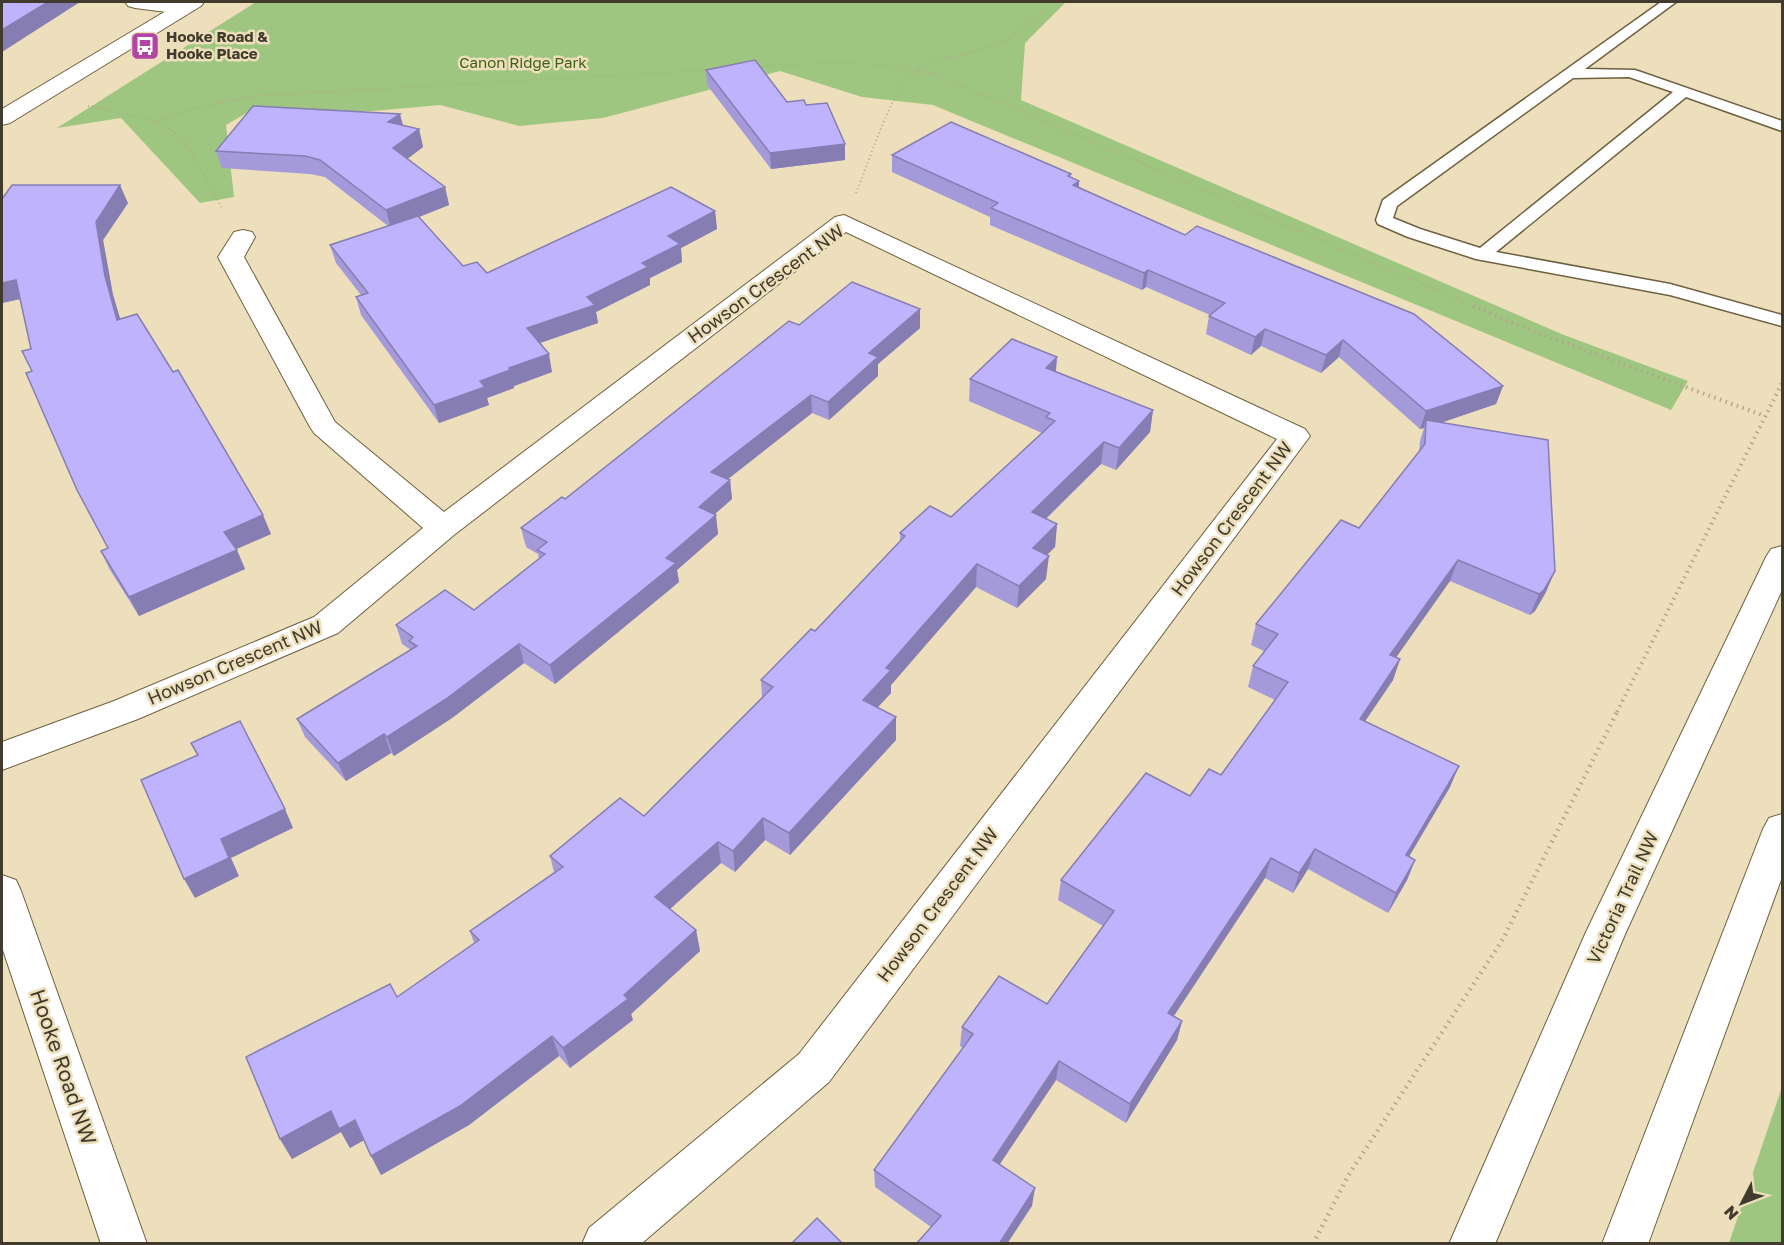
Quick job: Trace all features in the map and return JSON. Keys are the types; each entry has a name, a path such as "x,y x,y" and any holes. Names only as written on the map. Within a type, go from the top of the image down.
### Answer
{"street":[{"path":"135,2 188,5"},
{"path":"3,114 188,5"},
{"name":"Howson Crescent NW","path":"2,756 126,710 326,625 443,528 844,222 1295,436 813,1068 605,1244"},
{"path":"243,237 231,258 324,427 443,528"},
{"name":"Victoria Trail NW","path":"1472,1244 1606,932 1782,557"},
{"path":"1625,1244 1782,829"},
{"name":"Hooke Road NW","path":"2,891 124,1244"}],"lane":[{"path":"1669,2 1389,204 1384,220 1419,237 1482,255 1685,292 1782,321"},
{"path":"1568,74 1630,73 1782,126"},
{"path":"1482,255 1684,91"}],"path":[{"path":"844,222 894,100 909,78 920,70 948,57 998,44 1017,33 1053,2"},
{"path":"753,67 807,64 920,70 1527,329 1765,416"},
{"path":"157,121 184,111 252,96 710,70"},
{"path":"78,104 157,121 183,138 222,208 243,237"},
{"path":"1313,1244 1348,1176 1503,939 1782,383"}],"green space":[{"name":"Canon Ridge Park","path":"256,2 1066,2 1025,43 1021,100 1564,335 1688,381 1671,410 933,105 862,97 780,71 603,118 519,126 440,105 373,111 250,111 226,125 234,197 200,203 121,118 57,128"},
{"path":"1782,1087 1782,1243 1729,1243"}],"building":[{"path":"2,2 48,2 2,30"},
{"path":"755,60 787,102 804,100 806,105 827,103 845,144 770,153 706,70"},
{"path":"253,106 400,114 388,122 419,129 393,148 445,187 386,210 320,160 305,156 216,151"},
{"path":"951,122 1071,174 1068,176 1079,181 1073,185 1185,235 1197,226 1414,314 1503,386 1426,411 1343,340 1326,355 1265,329 1255,337 1209,316 1225,303 1148,270 1144,273 991,208 998,203 892,155"},
{"path":"12,185 120,185 96,222 105,276 117,320 137,314 173,372 178,370 263,515 224,532 237,550 129,597 101,551 108,548 77,490 26,373 32,371 22,351 31,349 16,280 2,283 2,199"},
{"path":"671,187 715,211 668,236 680,244 642,263 648,267 587,297 595,305 527,328 549,354 480,381 485,387 434,405 356,297 368,293 330,245 418,216 463,266 477,262 487,273"},
{"path":"852,282 920,309 869,353 878,357 828,402 811,395 711,472 730,480 699,507 716,515 666,558 676,563 550,665 519,644 446,699 387,737 384,734 338,763 297,719 417,646 409,641 413,637 396,625 445,590 474,610 545,554 537,550 547,542 521,528 562,497 565,499 789,321 799,325"},
{"path":"1012,339 1057,357 1046,368 1153,410 1119,448 1104,442 1032,512 1057,524 1033,548 1049,556 1019,586 977,564 886,668 891,670 863,700 896,717 789,833 763,818 733,851 718,842 655,897 696,930 624,995 628,999 563,1048 552,1036 460,1106 371,1156 355,1120 339,1129 331,1111 280,1139 246,1057 390,984 397,997 479,940 470,931 563,867 550,856 620,798 644,816 773,687 761,680 811,629 815,631 905,536 900,533 930,506 951,517 1055,421 1046,417 1050,413 970,379"},
{"path":"1426,420 1548,440 1555,571 1544,590 1539,594 1458,560 1390,655 1400,659 1360,719 1459,766 1406,855 1415,860 1396,893 1315,849 1299,873 1271,858 1168,1013 1182,1021 1130,1104 1059,1061 993,1160 1035,1188 999,1244 916,1244 941,1216 874,1170 973,1034 962,1027 999,976 1047,1004 1114,911 1061,880 1146,773 1190,796 1209,769 1221,775 1288,682 1253,666 1278,634 1256,624 1341,520 1359,528 1425,444"},
{"path":"240,721 285,809 221,839 229,858 184,879 141,780 198,755 191,743"},
{"path":"817,1218 843,1244 791,1244"}],"place":[{"name":"Hooke Road & Hooke Place","path":"145,46"}]}
